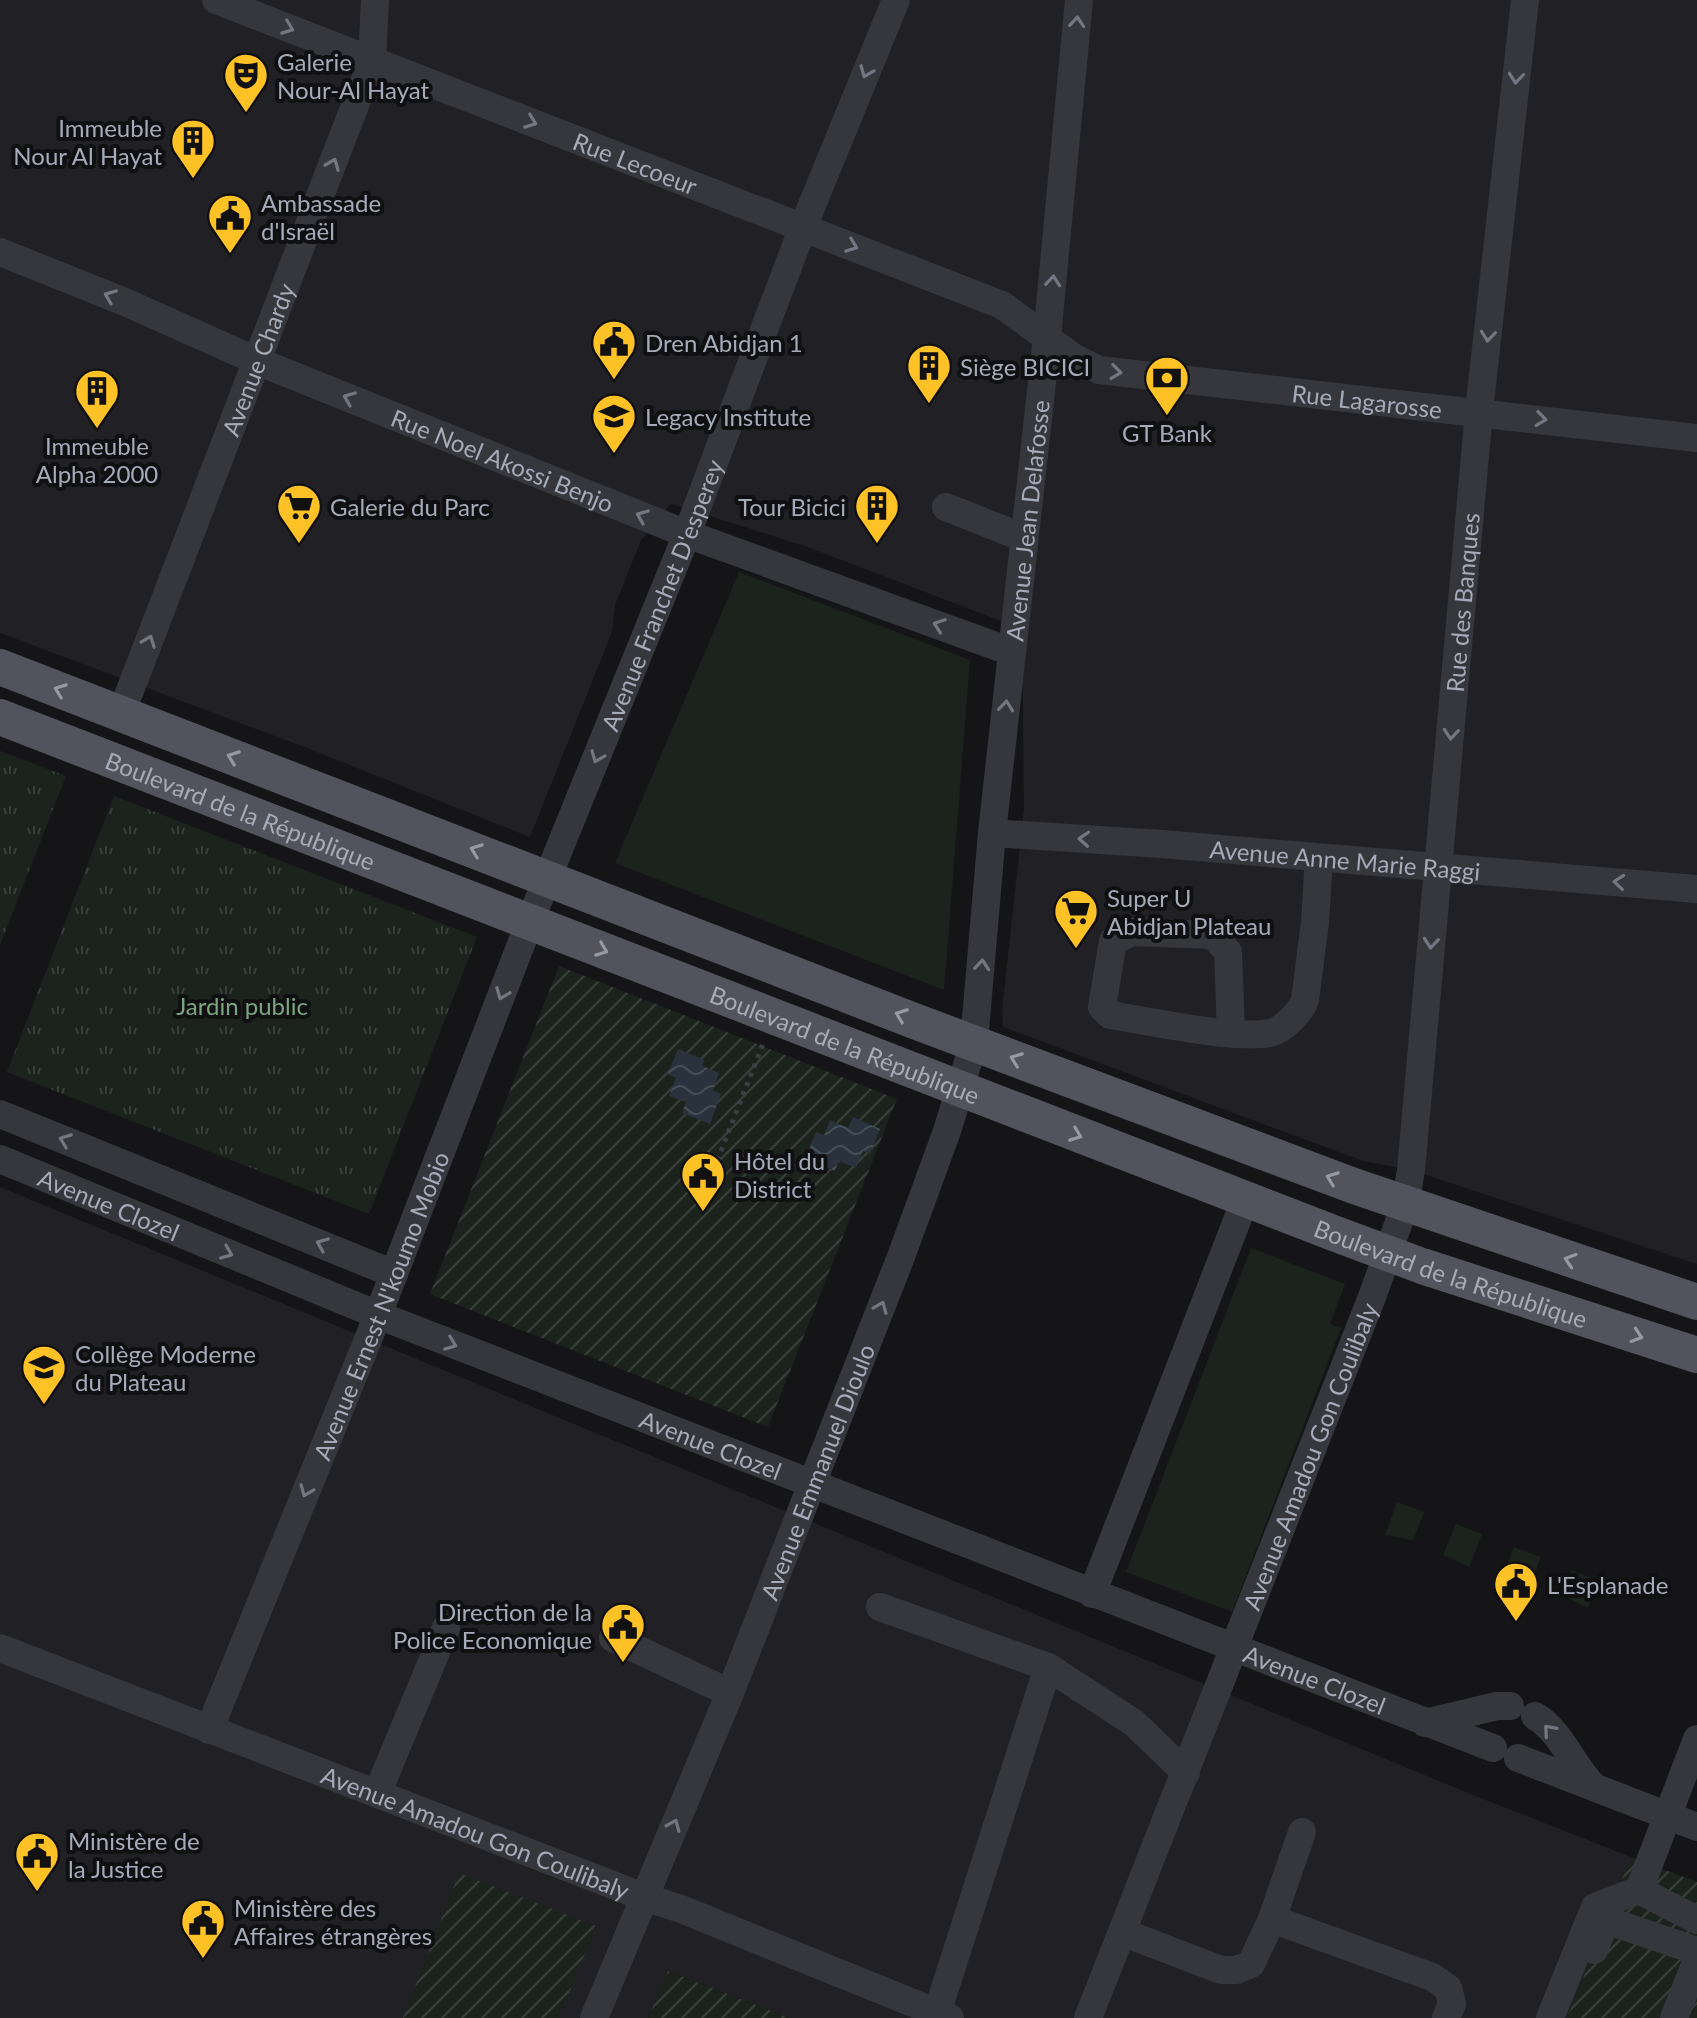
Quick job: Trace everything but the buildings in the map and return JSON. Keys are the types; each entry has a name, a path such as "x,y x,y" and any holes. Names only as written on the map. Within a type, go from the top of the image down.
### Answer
{"main road":[{"name":"Boulevard de la République","path":"0,667 1405,1205 1697,1302"},
{"name":"Boulevard de la République","path":"0,717 1245,1200 1388,1253 1697,1355"}],"street":[{"name":"Rue Lecoeur","path":"216,0 1002,305 1047,337"},
{"name":"Avenue Chardy","path":"121,714 372,61 375,0"},
{"name":"Avenue Franchet D'esperey","path":"549,877 687,534 803,227 896,0"},
{"name":"Avenue Jean Delafosse","path":"974,1042 992,833 1047,337 1079,0"},
{"name":"Rue des Banques","path":"1405,1205 1411,1170 1479,411 1525,0"},
{"name":"Rue Noel Akossi Benjo","path":"0,252 125,302 257,361 687,534 1012,652"},
{"name":"Rue Lagarosse","path":"1047,337 1073,357 1099,370 1697,438"},
{"path":"946,507 1024,538"},
{"name":"Avenue Anne Marie Raggi","path":"992,833 1162,844 1697,889"},
{"path":"1231,1033 1228,952 1213,935 1132,932 1113,941 1102,1007 1110,1015 1231,1033 1273,1033 1301,1010 1305,1000 1319,858"},
{"name":"Avenue Ernest N'koumo Mobio","path":"209,1730 378,1315 549,877"},
{"name":"Avenue Emmanuel Dioulo","path":"594,2018 730,1693 902,1254 947,1131 974,1042"},
{"path":"0,1114 394,1274"},
{"name":"Avenue Clozel","path":"0,1159 378,1315 1697,1827"},
{"path":"1092,1594 1245,1200"},
{"name":"Avenue Amadou Gon Coulibaly","path":"1088,2018 1405,1205"},
{"path":"880,1607 1048,1667 1134,1723 1186,1773"},
{"path":"377,1794 446,1628"},
{"path":"613,1638 730,1693"},
{"name":"Avenue Amadou Gon Coulibaly","path":"0,1648 644,1897 696,1914 943,2015"},
{"path":"943,2015 1048,1667"},
{"path":"1424,1723 1497,1706 1522,1711 1544,1722 1596,1790"},
{"path":"1550,2018 1595,1907 1639,1890 1697,1739"},
{"path":"1122,1932 1221,1970 1236,1970 1251,1964 1272,1919 1302,1832"},
{"path":"1639,1890 1697,1920"},
{"path":"1272,1919 1432,1977 1448,1988 1452,2004 1446,2018"},
{"path":"1567,2018 1606,1920 1697,1951"},
{"path":"1674,2018 1697,1960"}],"path":[{"path":"710,1179 774,1017"}],"shaded area":[{"path":"0,0 1697,0 1697,1264 1411,1170 1363,1161 1003,1027 1002,1011 1024,809 1022,629 805,546 671,504 641,540 615,605 612,632 530,837 307,748 0,633"},
{"path":"0,1187 1473,1795 1631,1857 1567,2018 790,2018 668,1971 648,2018 0,2018"}],"green space":[{"path":"739,572 970,660 944,990 615,863"},
{"path":"0,751 66,776 0,945"},
{"name":"Jardin public","path":"114,796 477,937 369,1214 7,1072"},
{"path":"559,966 897,1099 768,1427 430,1294"},
{"path":"1251,1248 1345,1284 1330,1324 1341,1328 1232,1612 1126,1572"},
{"path":"1397,1502 1424,1512 1413,1540 1385,1535"},
{"path":"1456,1524 1482,1534 1469,1567 1443,1555"},
{"path":"1514,1547 1541,1557 1531,1582 1503,1575"},
{"path":"1571,1570 1599,1581 1588,1608 1561,1594"},
{"path":"1631,1857 1697,1882 1697,2018 1567,2018"},
{"path":"459,1873 596,1926 559,2018 403,2018"},
{"path":"668,1971 790,2018 648,2018"}],"water":[{"path":"678,1049 704,1060 702,1066 719,1073 713,1090 721,1094 710,1124 682,1113 686,1102 669,1096 676,1078 668,1074"},
{"path":"853,1117 880,1129 870,1154 863,1151 856,1168 839,1161 835,1171 805,1159 816,1132 824,1136 830,1120 848,1128"}],"place":[{"name":"Galerie Nour-Al Hayat","path":"246,114"},
{"name":"Immeuble Nour Al Hayat","path":"193,180"},
{"name":"Ambassade d'Israël","path":"230,255"},
{"name":"Dren Abidjan 1","path":"614,381"},
{"name":"Siège BICICI","path":"929,405"},
{"name":"GT Bank","path":"1167,417"},
{"name":"Immeuble Alpha 2000","path":"97,430"},
{"name":"Legacy Institute","path":"614,455"},
{"name":"Galerie du Parc","path":"299,545"},
{"name":"Tour Bicici","path":"877,545"},
{"name":"Super U Abidjan Plateau","path":"1076,950"},
{"name":"Hôtel du District","path":"703,1213"},
{"name":"Collège Moderne du Plateau","path":"44,1406"},
{"name":"L'Esplanade","path":"1516,1623"},
{"name":"Direction de la Police Economique","path":"623,1664"},
{"name":"Ministère de la Justice","path":"37,1893"},
{"name":"Ministère des Affaires étrangères","path":"203,1960"}]}
